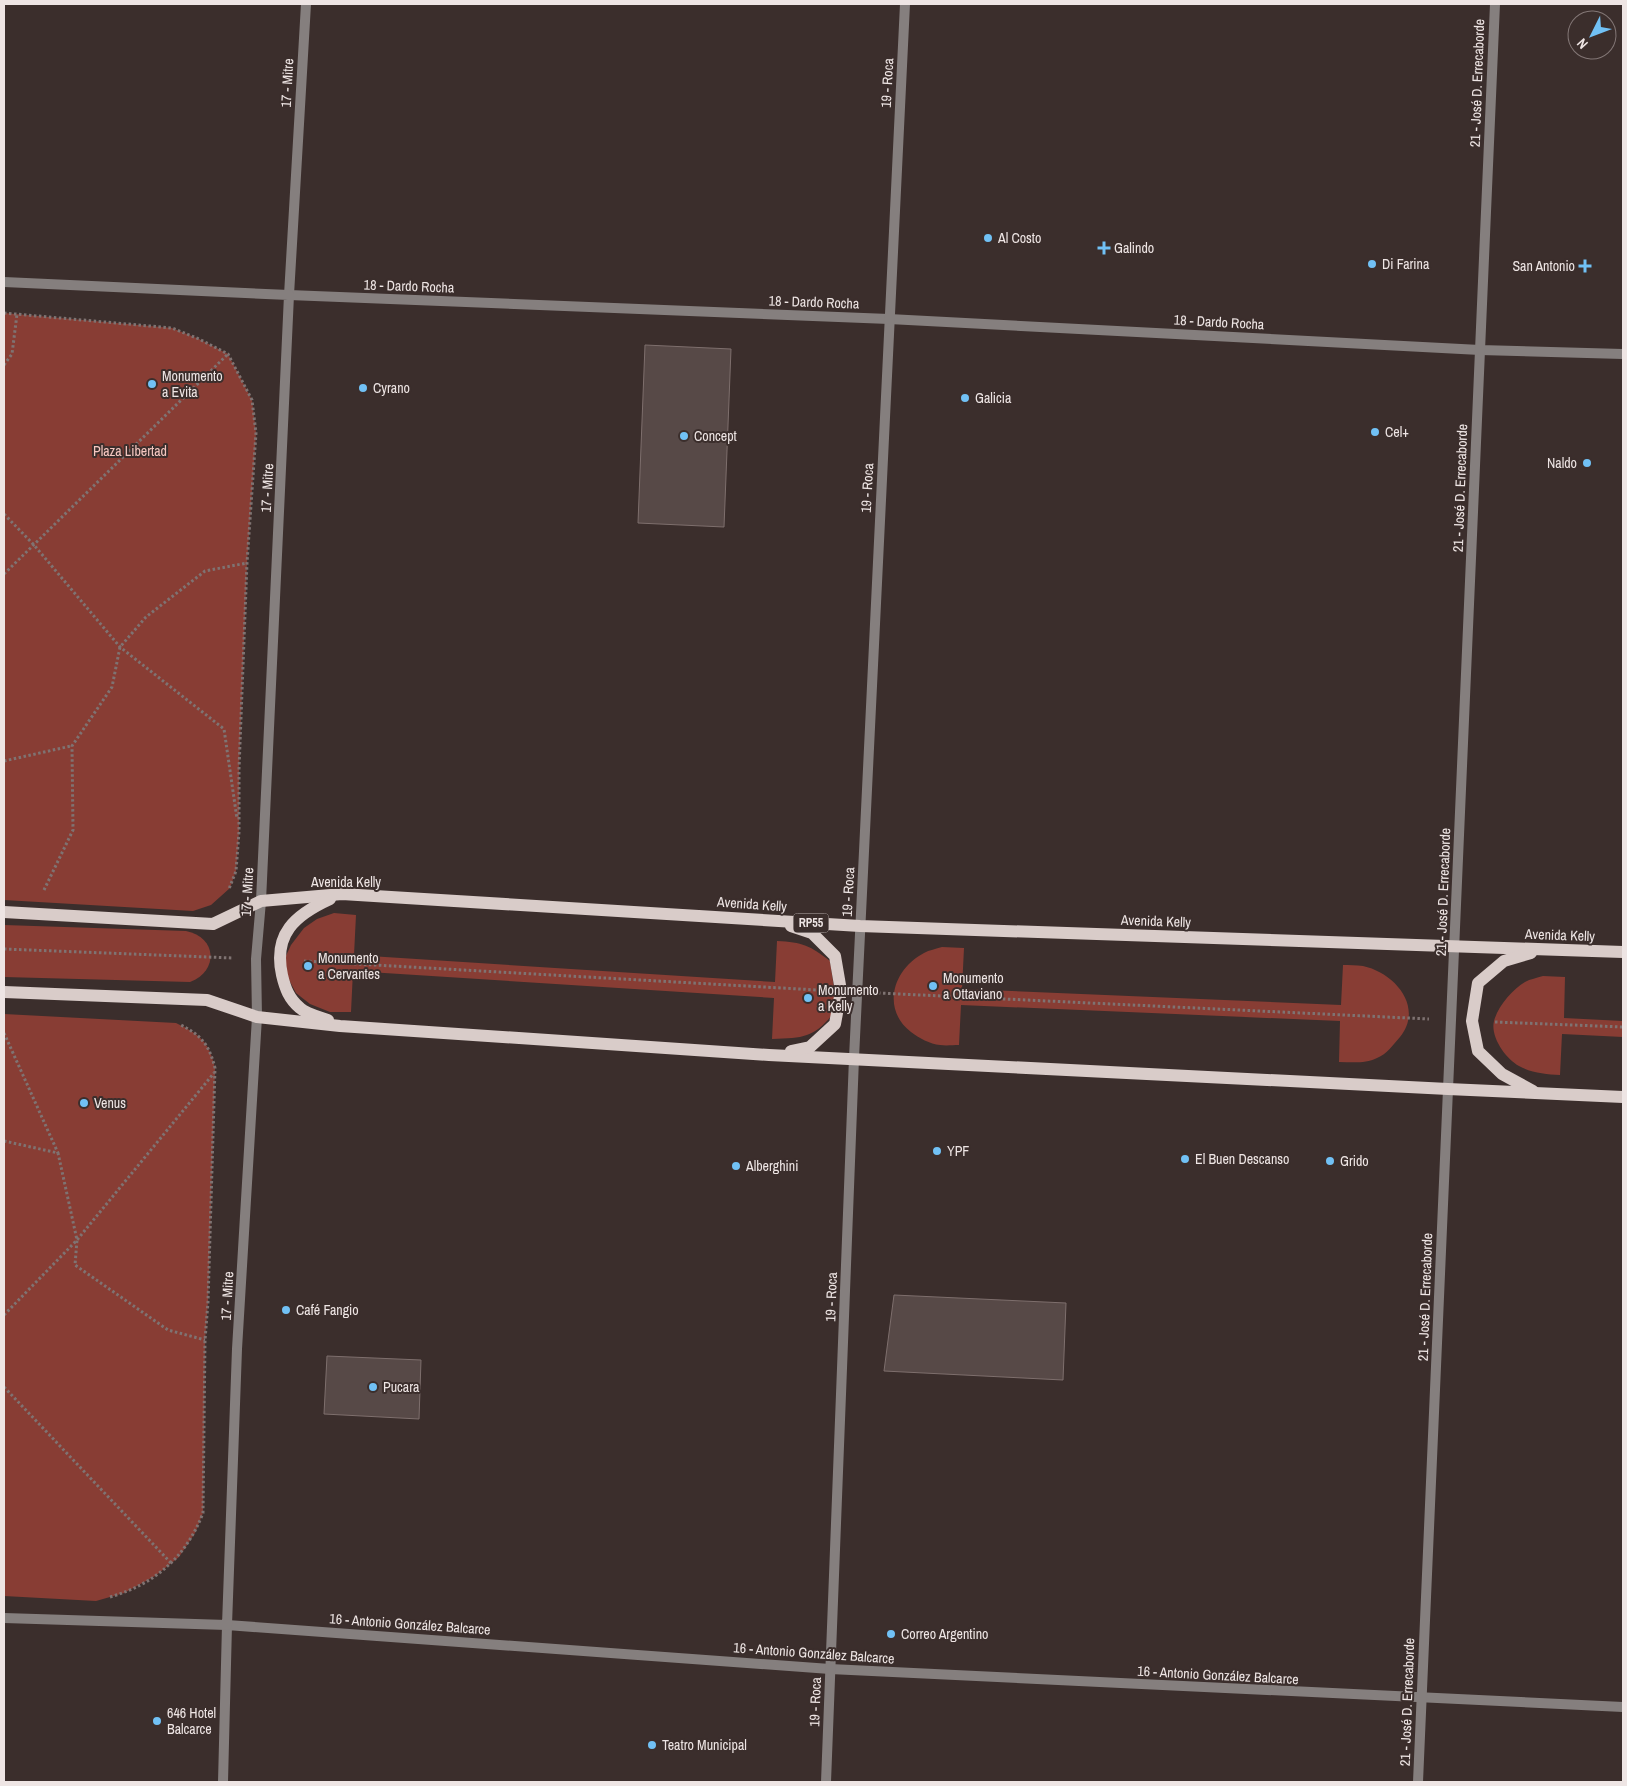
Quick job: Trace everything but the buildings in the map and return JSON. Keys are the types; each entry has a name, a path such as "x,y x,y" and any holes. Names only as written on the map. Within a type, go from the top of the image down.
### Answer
{"main road":[{"name":"Avenida Kelly","path":"4,912 213,924 261,901 342,894 860,926 1623,952"},
{"path":"340,1026 300,1009 285,990 279,960 282,941 292,924 311,908 342,894"},
{"path":"769,1054 810,1047 835,1024 841,991 836,956 812,933 776,920"},
{"path":"1537,1093 1502,1074 1478,1051 1472,1021 1478,983 1504,961 1543,949"},
{"path":"4,992 207,1000 257,1017 340,1026 769,1054 1448,1089 1623,1096"}],"street":[{"name":"17 - Mitre","path":"223,1782 237,1349 257,1017 256,959 261,901 289,295 306,4"},
{"name":"19 - Roca","path":"826,1782 854,1058 905,4"},
{"name":"21 - José D. Errecaborde","path":"1418,1782 1495,4"},
{"name":"18 - Dardo Rocha","path":"4,282 890,318 1480,350 1623,354"},
{"name":"16 - Antonio González Balcarce","path":"4,1618 227,1625 830,1669 1421,1699 1623,1707"}],"path":[{"path":"4,313 172,328 228,354 252,400 256,433 247,564 239,769 239,832 236,871 230,888 224,894"},
{"path":"4,365 12,354 17,314"},
{"path":"4,574 228,354"},
{"path":"4,514 34,545 120,647 224,729 239,832"},
{"path":"42,893 73,830 72,746 112,687 120,647 146,617 206,571 247,564"},
{"path":"4,761 72,746"},
{"path":"4,949 256,959"},
{"path":"279,960 841,991"},
{"path":"857,992 1451,1020"},
{"path":"1472,1021 1623,1027"},
{"path":"105,1598 124,1593 155,1576 179,1557 195,1533 203,1514 205,1340 208,1302 215,1068 210,1050 194,1032 176,1023"},
{"path":"4,1033 58,1153 77,1240 76,1266 168,1330 205,1340"},
{"path":"4,1315 77,1240 214,1073"},
{"path":"4,1141 58,1153"},
{"path":"4,1387 170,1563"}],"green space":[{"name":"Plaza Libertad","path":"4,313 172,328 228,354 252,400 256,433 247,563 239,769 239,832 236,871 230,888 211,905 193,911 4,900"},
{"path":"334,913 356,915 354,955 775,982 777,941 793,942 811,948 830,961 837,1009 816,1031 794,1038 772,1039 774,998 353,971 351,1012 330,1012 310,1004 296,993 287,976 284,960 291,945 304,928 317,919"},
{"path":"4,925 186,931 196,934 204,940 209,947 210,963 199,977 190,982 4,977"},
{"path":"942,947 964,948 962,989 1341,1005 1343,965 1363,966 1386,976 1395,984 1407,1003 1409,1014 1407,1026 1387,1052 1372,1060 1358,1062 1339,1062 1340,1021 961,1005 959,1045 940,1045 925,1040 911,1032 902,1023 896,1012 894,1001 898,979 913,960 930,950"},
{"path":"1543,976 1565,977 1564,1018 1623,1021 1623,1037 1562,1034 1560,1075 1534,1072 1514,1063 1504,1053 1494,1034 1493,1027 1496,1015 1502,1004 1515,989 1527,981"},
{"path":"4,1014 176,1023 192,1031 203,1040 213,1059 215,1068 208,1302 205,1340 203,1513 195,1533 179,1557 155,1576 124,1593 96,1601 4,1596"}],"place":[{"name":"Al Costo","path":"988,238"},
{"name":"Galindo","path":"1104,248"},
{"name":"Di Farina","path":"1372,264"},
{"name":"San Antonio","path":"1585,266"},
{"name":"Monumento a Evita","path":"152,384"},
{"name":"Cyrano","path":"363,388"},
{"name":"Galicia","path":"965,398"},
{"name":"Cel+","path":"1375,432"},
{"name":"Concept","path":"684,436"},
{"name":"Naldo","path":"1587,463"},
{"name":"Monumento a Cervantes","path":"308,966"},
{"name":"Monumento a Ottaviano","path":"933,986"},
{"name":"Monumento a Kelly","path":"808,998"},
{"name":"Venus","path":"84,1103"},
{"name":"YPF","path":"937,1151"},
{"name":"El Buen Descanso","path":"1185,1159"},
{"name":"Grido","path":"1330,1161"},
{"name":"Alberghini","path":"736,1166"},
{"name":"Café Fangio","path":"286,1310"},
{"name":"Pucara","path":"373,1387"},
{"name":"Correo Argentino","path":"891,1634"},
{"name":"646 Hotel Balcarce","path":"157,1721"},
{"name":"Teatro Municipal","path":"652,1745"}]}
